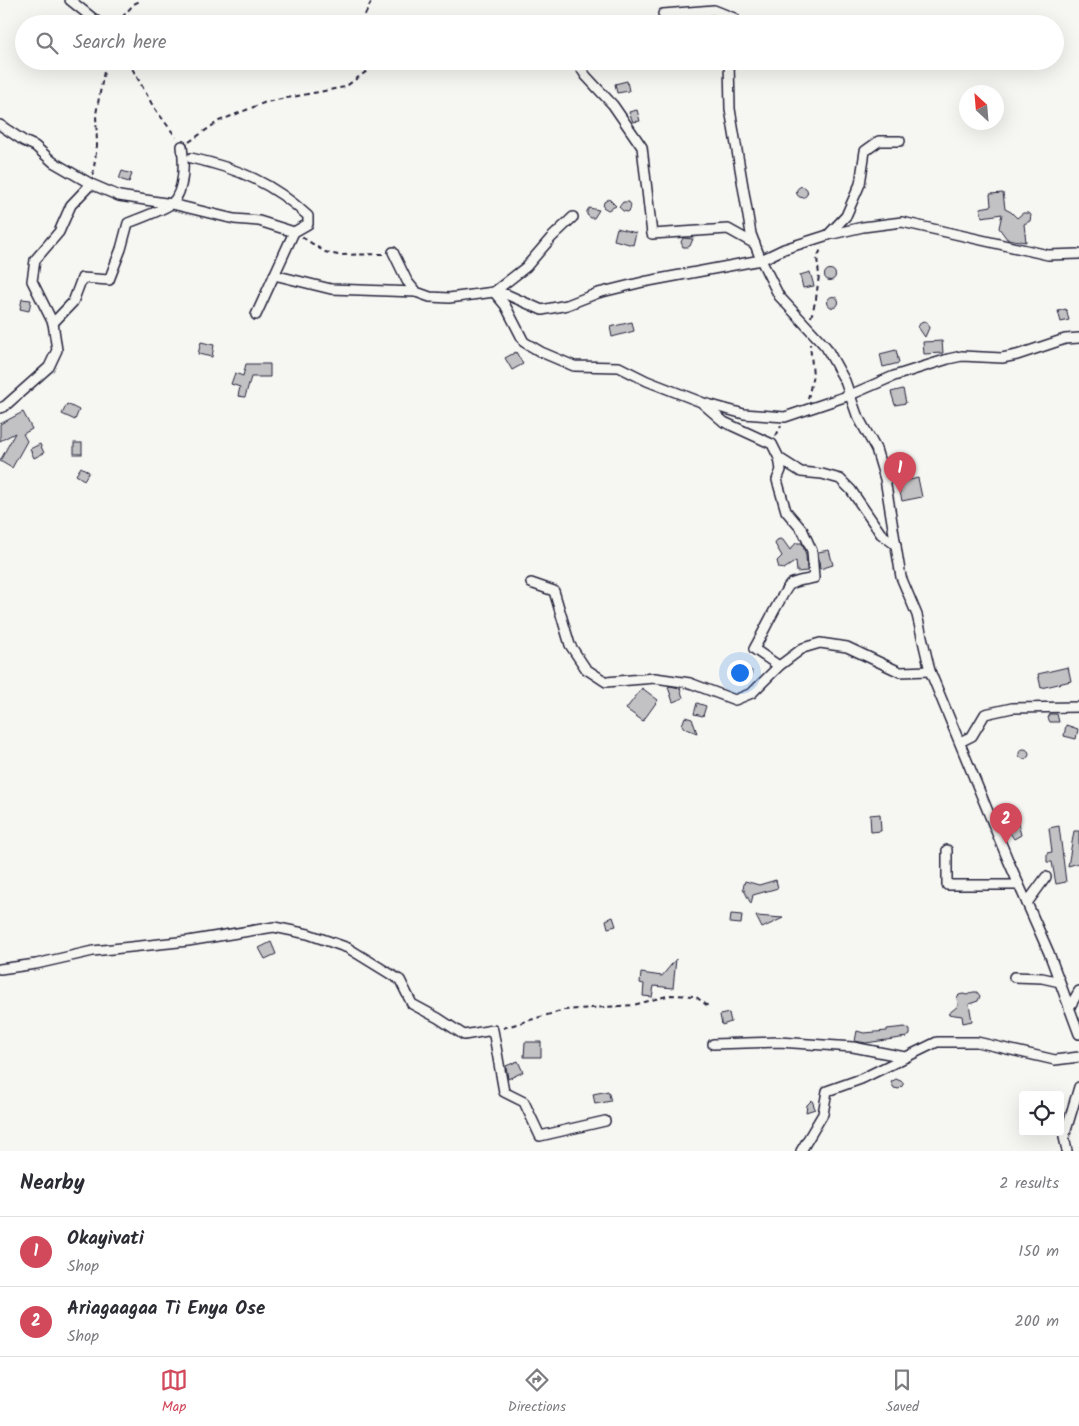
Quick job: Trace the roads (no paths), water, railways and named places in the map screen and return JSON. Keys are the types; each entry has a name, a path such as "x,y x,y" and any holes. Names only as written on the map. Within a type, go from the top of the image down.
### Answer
{"street":[{"path":"70,0 89,15"},
{"path":"663,14 714,10 726,15"},
{"path":"582,70 613,105 642,147 652,234 728,229 755,244"},
{"path":"729,70 730,110 751,234 761,260 779,296 826,347 845,381 857,415 876,449 883,471 901,577 917,615 930,671 1060,982 1079,1034"},
{"path":"0,125 35,146 53,162 91,184 119,196 172,204 234,219 259,221 294,232"},
{"path":"828,235 846,216 860,184 865,151 879,141 900,141"},
{"path":"53,323 73,302 82,278 109,280 121,249 128,223 172,204 179,190 183,175 184,158 182,146"},
{"path":"191,158 244,173 292,202 308,216 308,224 294,232 256,315"},
{"path":"0,408 5,406 50,367 57,350 53,323 32,281 34,260 58,232 71,205 91,184"},
{"path":"494,292 526,267 551,238 573,217"},
{"path":"274,276 331,289 416,292 430,297 449,298 494,292 508,295 542,310 567,305 598,293 643,282 761,260 784,249 828,235 863,227 902,222 1048,255 1079,254"},
{"path":"393,252 406,281 416,292"},
{"path":"494,292 505,305 524,342 541,352 574,366 619,367 647,381 701,402 744,414 785,417 948,358 962,356 1002,358 1065,339 1079,338"},
{"path":"701,402 724,422 772,444 779,458 781,470 777,480 786,511 803,531 812,551 814,578 790,584 754,649 780,666"},
{"path":"779,458 801,472 822,474 840,479 881,534 896,545"},
{"path":"531,583 554,591 570,644 586,669 606,682 655,678 690,683 735,700 752,693 780,666 803,648 820,643 847,648 900,672 930,671"},
{"path":"960,742 972,736 985,714 1012,708 1079,707"},
{"path":"947,850 947,885 1019,885"},
{"path":"1027,903 1046,877"},
{"path":"0,969 36,964 93,951 188,941 274,927 308,934 348,948 400,980 412,1004 464,1035 494,1030 504,1092 524,1102 540,1136 605,1121"},
{"path":"1014,977 1042,978 1060,982"},
{"path":"1069,1008 1079,991"},
{"path":"713,1044 779,1042 853,1047 905,1057"},
{"path":"801,1151 823,1114 827,1092 861,1079 937,1042 977,1042 1055,1060 1079,1057"},
{"path":"1067,1151 1064,1137 1079,1087"}],"place":[{"name":"Okayivati","path":"900,493"},
{"name":"Ariagaagaa Ti Enya Ose","path":"1006,844"}]}
